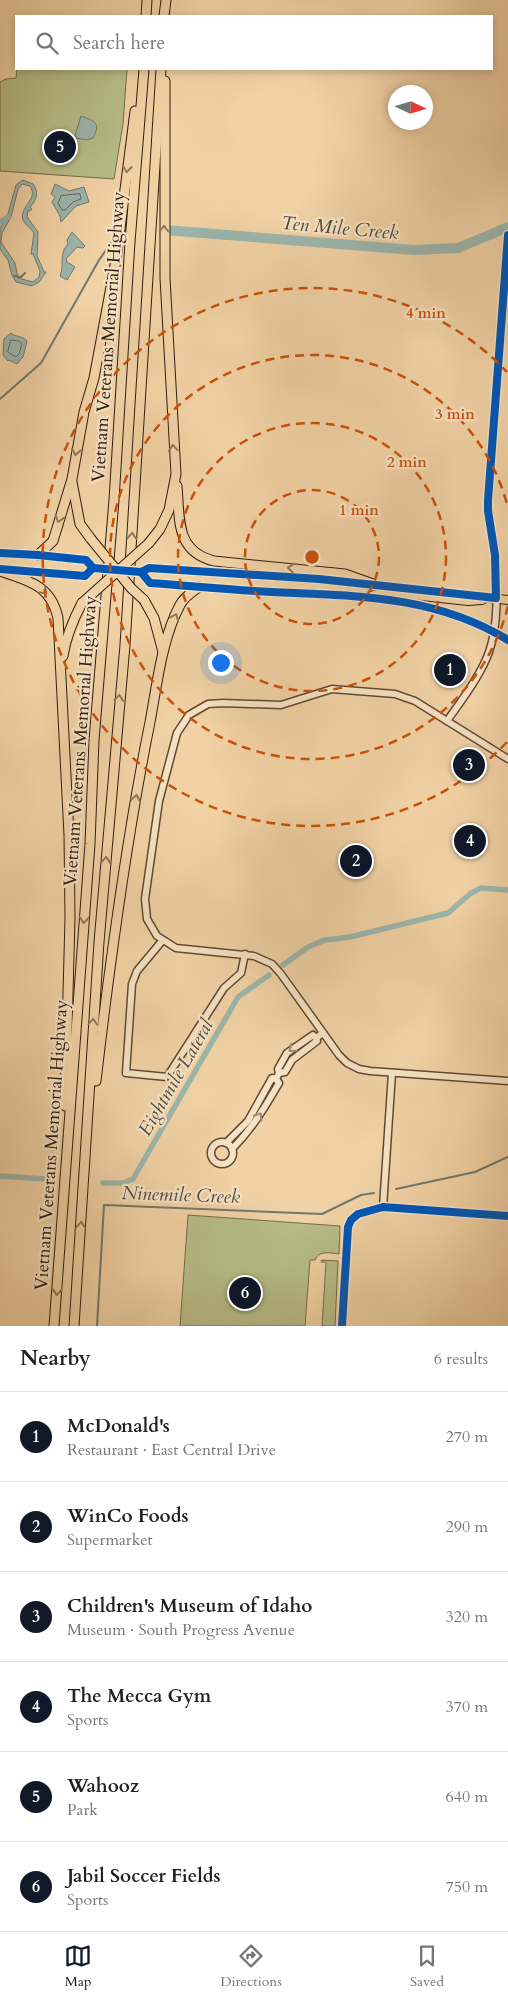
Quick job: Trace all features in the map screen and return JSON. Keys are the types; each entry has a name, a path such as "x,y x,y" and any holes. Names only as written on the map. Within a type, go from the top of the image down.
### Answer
{"highway":[{"path":"146,15 147,0"},
{"path":"164,15 166,0"},
{"path":"38,555 53,541 72,479 83,419 106,320 116,260 138,70"},
{"name":"Vietnam Veterans Memorial Highway","path":"54,1326 88,864 94,740 113,510 130,242 144,70"},
{"path":"162,70 165,85 165,278 176,474 181,530 187,545 195,554 214,561 345,574 373,584"},
{"name":"Vietnam Veterans Memorial Highway","path":"74,1326 99,942 125,645 162,70"},
{"path":"60,679 65,643 73,620 82,603 117,570 136,556 160,529 169,510 176,474"},
{"path":"72,479 80,524 144,600 154,618 163,655"},
{"path":"0,570 40,587 55,604 58,618 67,776 70,918 65,1067 65,1174"},
{"path":"84,1176 110,957 140,774 163,655 181,603 191,592 199,587"}],"main road":[{"path":"0,553 86,560 93,568 141,572 149,568 373,584 508,600"},
{"path":"0,570 85,576 93,568"},
{"path":"141,572 150,582 199,587 367,597 412,602 450,612 508,640"},
{"path":"367,597 385,592 468,601 496,598"}],"street":[{"path":"447,721 484,664 494,632 496,598 495,555 488,500 508,235"},
{"path":"508,759 406,697 395,694 347,689 326,690 281,705 216,703 202,706 195,710 180,727 168,764 156,820 145,899 147,919 153,932 162,941 185,950 245,954 264,959 276,968 339,1055 359,1069 508,1081"},
{"path":"162,941 137,971 132,984 126,1073 167,1077 224,988 241,973 245,954"},
{"path":"226,1142 232,1149 232,1156 227,1162 220,1164 214,1160 211,1154 212,1147 217,1142 226,1142 244,1126 272,1078 284,1072 292,1060 317,1042 316,1038 323,1034"},
{"path":"383,1207 392,1073"},
{"path":"232,1149 256,1122 279,1083 278,1076"},
{"path":"342,1326 349,1223 358,1214 383,1207 508,1216"}],"green space":[{"path":"17,70 127,70 123,124 114,179 0,171 0,82 16,78"},
{"path":"188,1215 340,1226 339,1254 322,1253 315,1260 310,1260 305,1326 180,1326"},
{"path":"322,1260 338,1261 335,1326 322,1326 326,1262 321,1262"}],"water":[{"path":"81,116 95,123 96,129 93,138 86,140 76,138"},
{"path":"23,180 33,184 37,193 36,199 30,207 32,209 28,210 27,217 38,232 37,256 44,272 46,272 39,282 32,286 16,282 8,260 0,249 0,228 7,217 16,185","holes":["22,184 30,186 32,195 24,211 23,220 34,233 31,254 33,254 40,271 39,277 33,282 18,278 15,263 1,242 2,233 11,217 18,189"]},
{"path":"55,184 69,191 84,187 89,202 76,206 61,222 60,216 52,202 55,197 51,194"},
{"path":"72,232 85,246 83,248 77,247 66,259 67,262 75,267 67,280 60,276 62,256 68,244 67,240"},
{"path":"11,333 27,341 23,357 17,364 8,361 3,355 4,339"}],"waterway":[{"path":"0,222 8,217"},
{"name":"Ten Mile Creek","path":"165,230 414,250 458,248 508,227"},
{"name":"Ten Mile Creek","path":"0,399 41,363 99,260 111,243"},
{"path":"14,276 21,277 25,273"},
{"name":"Eightmile Lateral","path":"283,965 308,947 325,940 350,937 448,913 471,893 481,888 508,890"},
{"name":"Eightmile Lateral","path":"103,1183 123,1183 133,1179 238,997 269,975"},
{"name":"Ninemile Creek","path":"396,1189 475,1172 508,1157"},
{"name":"Eightmile Lateral","path":"0,1176 45,1179"},
{"name":"Ninemile Creek","path":"97,1326 104,1205 322,1214 361,1195 374,1193"}],"cycle path":[{"path":"0,553 86,560 93,568 141,572 149,568 319,579 496,598 495,555 488,500 508,235"},
{"path":"0,569 85,576 93,568"},
{"path":"141,572 150,583 364,597 423,606 452,614 480,625 508,640"},
{"path":"342,1326 348,1227 351,1220 358,1214 383,1207 508,1216"}],"place":[{"name":"Wahooz","path":"60,147"},
{"name":"McDonald's","path":"450,670"},
{"name":"Children's Museum of Idaho","path":"469,765"},
{"name":"The Mecca Gym","path":"470,841"},
{"name":"WinCo Foods","path":"356,861"},
{"name":"Jabil Soccer Fields","path":"245,1293"}]}
